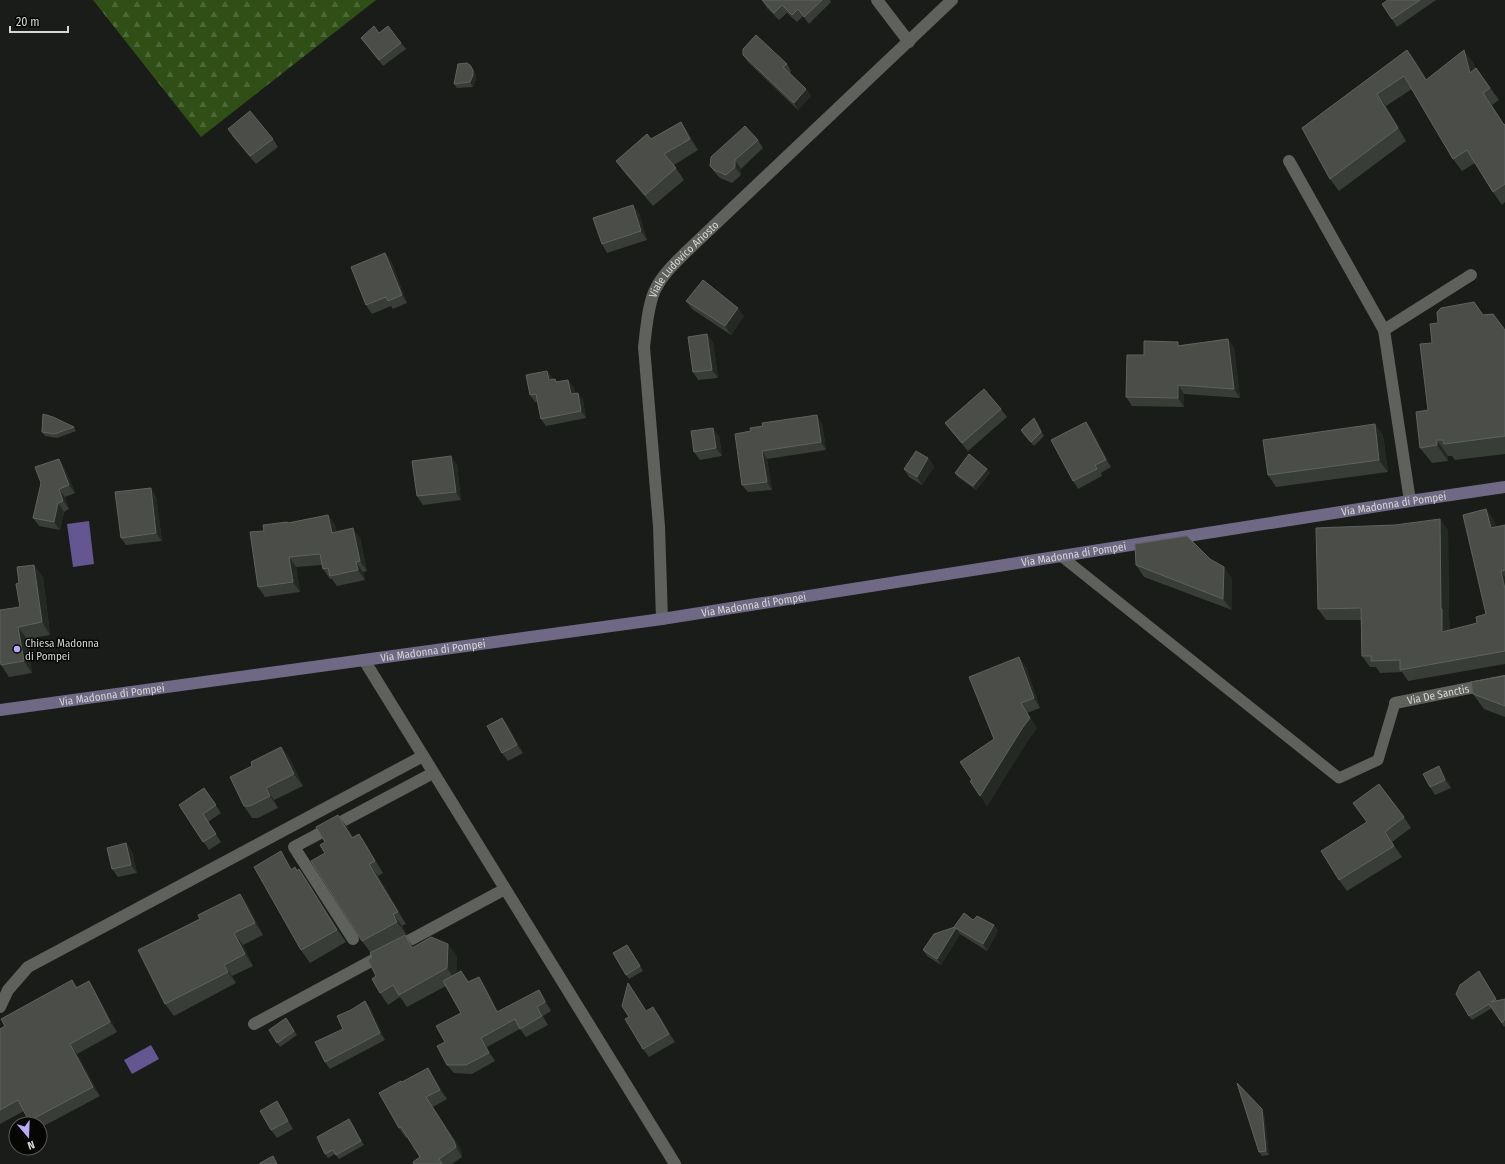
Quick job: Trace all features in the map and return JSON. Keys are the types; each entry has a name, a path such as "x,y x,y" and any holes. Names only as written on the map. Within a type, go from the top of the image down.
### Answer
{"street":[{"path":"877,0 909,42"},
{"name":"Viale Ludovico Ariosto","path":"662,619 659,526 644,347 647,319 655,289 668,270 686,252 952,0"},
{"path":"1289,161 1384,330 1410,501"},
{"path":"1384,330 1471,275"},
{"name":"Via Madonna di Pompei","path":"0,710 662,619 1505,487"},
{"path":"364,660 675,1164"},
{"name":"Via De Sanctis","path":"1395,703 1505,681"},
{"path":"0,1007 8,990 28,966 423,756"},
{"path":"353,939 294,847 434,773"},
{"path":"254,1024 505,888"}],"lane":[{"path":"1061,556 1339,778 1378,760 1395,703"}],"green space":[{"path":"93,0 376,0 201,137"}],"shaded area":[{"path":"89,521 94,564 73,567 67,524"},
{"path":"151,1045 159,1059 132,1074 124,1060"}],"building":[{"path":"762,0 822,0 804,17 798,9 792,15 782,5 774,13"},
{"path":"1388,0 1420,0 1392,19 1382,4"},
{"path":"374,26 379,33 388,26 401,43 379,60 361,38"},
{"path":"756,35 787,64 783,67 806,89 794,103 743,55 743,49"},
{"path":"1407,50 1426,80 1464,50 1470,73 1476,68 1490,88 1483,93 1504,125 1505,124 1505,184 1493,192 1467,150 1453,159 1404,76 1377,94 1398,128 1330,179 1302,128"},
{"path":"467,63 473,70 473,75 470,82 454,84 458,64"},
{"path":"250,111 273,139 250,156 228,129"},
{"path":"681,122 690,139 664,154 676,168 645,195 616,161 647,134 651,139"},
{"path":"745,126 758,140 735,160 735,167 726,175 714,170 710,166 711,157"},
{"path":"633,205 641,231 602,244 593,218"},
{"path":"385,253 402,295 388,301 386,297 366,305 351,267"},
{"path":"703,280 738,308 725,326 686,301"},
{"path":"1474,302 1483,315 1493,314 1505,330 1505,436 1444,444 1443,440 1437,440 1437,445 1420,448 1416,412 1428,410 1420,344 1432,343 1430,324 1438,323 1437,312 1441,308"},
{"path":"707,334 712,370 693,372 688,337"},
{"path":"1228,339 1234,389 1178,385 1178,398 1126,397 1127,355 1144,355 1144,341 1178,342 1178,346"},
{"path":"547,371 549,380 555,379 556,382 568,380 571,394 578,393 581,411 541,419 536,394 530,395 526,375"},
{"path":"984,389 1001,409 962,443 945,423"},
{"path":"43,414 74,427 54,434 42,432"},
{"path":"817,415 821,442 762,451 767,482 742,485 735,434 751,431 750,428 763,426 762,423"},
{"path":"1034,418 1041,432 1031,442 1021,430"},
{"path":"1086,422 1106,460 1095,465 1097,469 1073,481 1051,440"},
{"path":"1375,424 1379,460 1268,475 1263,440"},
{"path":"713,428 716,448 694,452 691,431"},
{"path":"916,451 928,458 917,477 904,469"},
{"path":"969,454 987,469 973,486 955,473"},
{"path":"451,456 456,492 417,496 412,461"},
{"path":"59,459 69,485 59,489 63,501 58,503 54,522 33,518 41,483 35,467"},
{"path":"151,488 156,533 121,538 115,492"},
{"path":"1486,509 1491,528 1505,525 1505,570 1501,571 1505,589 1505,651 1400,670 1400,660 1371,661 1371,656 1362,656 1361,608 1318,609 1316,528 1395,525 1440,519 1442,632 1477,623 1476,617 1486,614 1463,515"},
{"path":"328,515 332,533 353,528 360,561 356,562 358,570 330,576 328,568 323,569 320,554 289,557 293,582 258,587 250,532 264,531 263,525 288,523"},
{"path":"1187,536 1210,559 1224,567 1223,599 1136,565 1135,544"},
{"path":"34,565 42,622 18,627 24,661 1,665 0,610 20,607 16,584 19,583 17,567"},
{"path":"1019,657 1034,698 1021,703 1030,718 980,796 970,781 972,780 960,762 994,739 969,677"},
{"path":"1505,676 1505,706 1473,694 1471,682"},
{"path":"502,718 517,745 502,753 487,726"},
{"path":"281,747 294,774 266,788 270,796 250,806 244,806 230,777 252,766 251,762"},
{"path":"1439,766 1445,780 1430,787 1423,774"},
{"path":"1379,784 1404,817 1385,832 1394,846 1339,880 1321,851 1367,822 1353,803"},
{"path":"204,788 216,805 203,814 216,834 203,842 179,805"},
{"path":"338,815 352,838 359,834 375,861 369,864 398,912 393,914 397,922 362,941 311,861 325,853 320,845 325,842 316,827"},
{"path":"126,843 131,865 112,869 107,848"},
{"path":"281,851 291,870 295,867 297,871 299,869 337,930 301,950 254,867"},
{"path":"240,894 255,923 234,933 245,954 224,965 228,972 165,1004 138,950 200,919 198,915"},
{"path":"964,913 973,920 977,916 994,925 983,944 956,928 937,959 923,950 934,934 955,927"},
{"path":"405,935 412,948 431,937 448,944 447,968 399,995 393,985 380,993 372,979 376,976 368,960 372,957 370,953"},
{"path":"627,945 640,966 626,975 613,953"},
{"path":"461,971 468,982 479,977 497,1012 539,990 545,1002 537,1007 542,1016 520,1029 515,1019 481,1038 489,1053 466,1065 447,1065 437,1046 445,1042 436,1026 461,1013 443,981"},
{"path":"1479,971 1496,999 1491,1002 1505,999 1505,1019 1502,1023 1489,1004 1469,1016 1456,994 1460,985"},
{"path":"72,980 76,988 89,981 110,1022 70,1044 93,1087 38,1116 26,1116 18,1100 0,1110 0,1029 5,1026 1,1019"},
{"path":"628,983 646,1011 653,1007 669,1034 643,1049 625,1019 629,1017 622,1006"},
{"path":"365,1001 380,1033 325,1062 315,1042 343,1029 337,1016 351,1010"},
{"path":"286,1018 294,1031 277,1043 269,1030"},
{"path":"428,1068 440,1090 426,1097 454,1141 456,1147 439,1159 442,1164 414,1164 413,1162 420,1157 401,1127 399,1128 379,1093"},
{"path":"1237,1083 1262,1109 1266,1151 1259,1152"},
{"path":"277,1101 288,1121 271,1130 260,1111"},
{"path":"349,1119 361,1141 336,1155 333,1150 325,1154 317,1137"},
{"path":"273,1156 277,1164 260,1164 260,1163"}],"place":[{"name":"Chiesa Madonna di Pompei","path":"17,649"}]}
